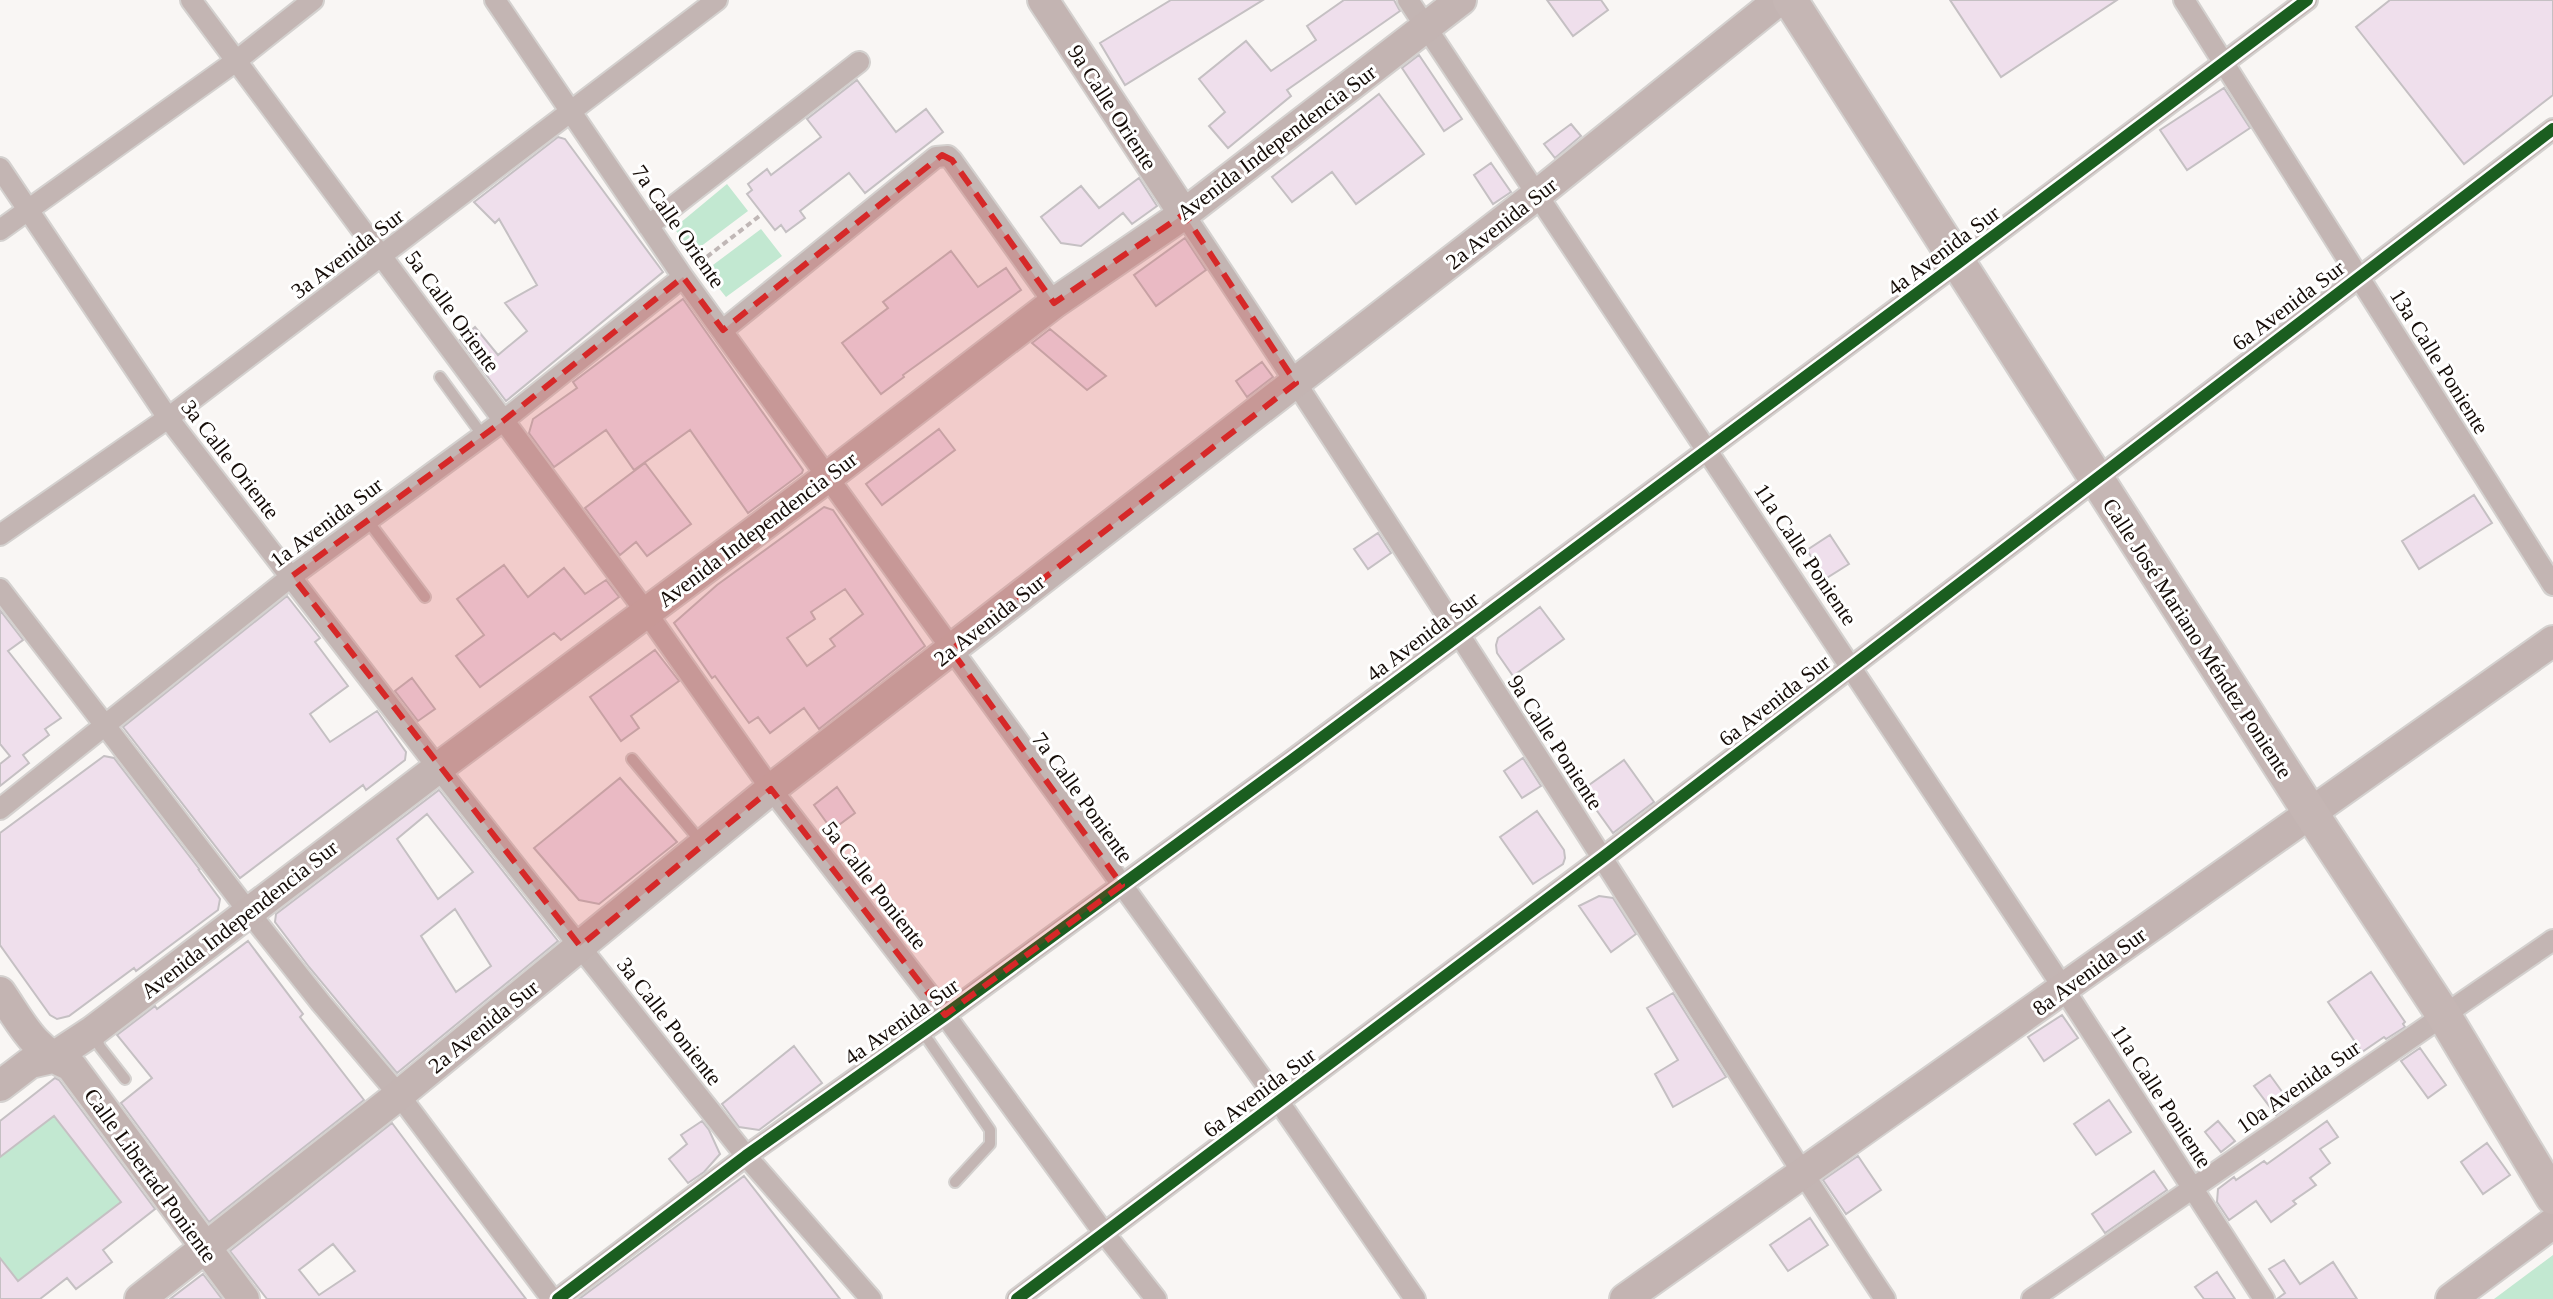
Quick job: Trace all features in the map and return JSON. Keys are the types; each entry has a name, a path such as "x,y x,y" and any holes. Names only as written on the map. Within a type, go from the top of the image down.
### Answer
{"main road":[{"name":"9a Calle Oriente","path":"1043,0 1184,214"},
{"name":"Avenida Independencia Sur","path":"0,1086 30,1063 52,1058 93,1031 1054,303 1184,214 1461,0"},
{"name":"2a Avenida Sur","path":"140,1299 399,1095 771,789 1538,194 1779,0"},
{"name":"Calle José Mariano Méndez Poniente","path":"1790,0 2310,812 2443,1014 2553,1197"},
{"name":"8a Avenida Sur","path":"1625,1299 2553,641"},
{"name":"Calle Libertad Poniente","path":"0,992 31,1039 52,1058 71,1066 244,1299"},
{"path":"2451,1299 2553,1223"}],"street":[{"name":"5a Calle Oriente","path":"191,0 646,612"},
{"path":"0,230 236,61 313,0"},
{"name":"7a Calle Oriente","path":"495,0 648,226 691,270 723,330 829,476"},
{"name":"3a Avenida Sur","path":"0,535 168,418 717,0"},
{"name":"11a Calle Poniente","path":"1408,0 2064,989 2264,1299"},
{"name":"13a Calle Poniente","path":"2184,0 2553,585"},
{"name":"4a Avenida Sur","path":"555,1299 746,1156 1122,885 2307,0"},
{"path":"648,226 859,62"},
{"name":"6a Avenida Sur","path":"1017,1299 1602,858 2553,129"},
{"path":"723,330 942,155 952,160 1054,303"},
{"name":"3a Calle Oriente","path":"0,168 168,418 438,768"},
{"name":"9a Calle Poniente","path":"1184,214 1885,1299"},
{"name":"1a Avenida Sur","path":"0,809 292,576 503,421 691,270"},
{"name":"7a Calle Poniente","path":"829,476 951,650 1279,1102 1415,1299"},
{"path":"0,589 248,911 399,1095 555,1299"},
{"name":"5a Calle Poniente","path":"646,612 771,789 945,1015 1156,1299"},
{"name":"3a Calle Poniente","path":"438,768 746,1156 871,1299"},
{"name":"10a Avenida Sur","path":"2032,1299 2553,940"}],"lane":[{"path":"440,377 483,436"},
{"path":"368,521 425,597"},
{"path":"632,759 703,845"},
{"path":"93,1031 100,1047 125,1079"},
{"path":"922,1031 990,1130 990,1144 955,1182"}],"path":[{"path":"691,270 762,214"}],"highlighted area":[{"path":"942,155 952,160 1054,303 1184,214 1296,383 951,650 1122,885 945,1015 771,789 580,946 292,576 503,421 683,277 723,330"}],"green space":[{"path":"727,184 748,211 692,253 674,228"},
{"path":"761,229 782,256 726,297 705,271"},
{"path":"54,1116 121,1202 18,1281 0,1258 0,1157"},
{"path":"2553,1255 2553,1299 2494,1299"}],"building":[{"path":"1171,0 1263,0 1125,85 1100,43"},
{"path":"1344,0 1394,0 1400,11 1287,90 1291,96 1228,148 1209,126 1225,112 1199,79 1246,41 1271,71 1316,40 1307,26"},
{"path":"1547,0 1601,0 1608,10 1573,36"},
{"path":"1950,0 2117,0 2001,77"},
{"path":"2390,0 2553,0 2553,95 2464,164 2356,27"},
{"path":"1419,55 1462,119 1444,131 1402,68"},
{"path":"857,80 896,132 926,109 943,132 865,193 849,173 800,211 805,218 786,232 781,225 775,230 747,194 752,190 748,184 767,169 771,175 821,137 807,119"},
{"path":"2224,88 2250,128 2187,170 2160,130"},
{"path":"1379,94 1424,154 1356,204 1332,172 1292,202 1272,177"},
{"path":"1571,124 1581,136 1555,158 1544,144"},
{"path":"558,137 565,139 663,272 506,401 460,340 475,327 498,355 527,331 505,303 537,285 499,219 495,223 474,202"},
{"path":"1491,163 1511,192 1493,204 1474,175"},
{"path":"1139,178 1157,206 1132,224 1123,213 1081,246 1061,243 1041,217 1081,186 1099,208"},
{"path":"1185,238 1206,270 1156,306 1134,275"},
{"path":"951,251 978,287 1006,268 1021,290 881,394 842,343 888,308 883,302"},
{"path":"683,299 803,470 748,513 690,430 634,470 606,430 554,467 529,433 533,419 577,388 573,382"},
{"path":"1050,329 1106,376 1087,390 1032,343"},
{"path":"1262,362 1273,377 1247,397 1236,381"},
{"path":"939,429 955,450 882,505 866,484"},
{"path":"645,463 691,524 647,556 636,542 620,555 585,508"},
{"path":"2474,495 2492,523 2419,569 2402,541"},
{"path":"824,507 833,510 925,646 819,729 804,708 770,733 758,717 749,723 715,676 712,678 674,623 717,585","holes":["845,589 863,614 830,639 835,646 807,666 787,638 815,619 811,612"]},
{"path":"1378,533 1391,553 1368,569 1354,549"},
{"path":"1830,535 1849,564 1825,579 1807,550"},
{"path":"504,565 528,597 564,568 585,594 606,580 619,597 561,640 554,633 480,687 456,656 484,635 457,599"},
{"path":"287,596 320,638 315,642 348,686 310,714 330,742 377,711 406,752 405,760 366,790 363,785 240,878 123,727"},
{"path":"1540,607 1564,639 1513,676 1497,653 1498,638"},
{"path":"0,610 23,640 8,651 61,718 45,729 49,735 23,755 29,763 0,786 0,764 10,756 0,744"},
{"path":"655,650 679,681 631,716 639,728 621,741 590,697"},
{"path":"412,678 435,709 418,721 395,691"},
{"path":"104,756 114,758 220,899 218,910 136,971 134,968 69,1016 57,1019 50,1015 0,945 0,833"},
{"path":"1523,758 1541,786 1522,798 1504,771"},
{"path":"1624,760 1654,802 1613,833 1582,790"},
{"path":"620,778 677,842 599,904 579,900 534,848"},
{"path":"837,787 855,813 832,830 814,805"},
{"path":"439,790 558,941 397,1073 309,967 275,922 276,914","holes":["427,814 473,872 438,899 397,839","455,909 491,966 456,992 421,936"]},
{"path":"1537,811 1564,850 1565,858 1563,864 1533,884 1500,837"},
{"path":"1599,896 1613,898 1636,934 1611,952 1579,906"},
{"path":"248,941 303,1014 300,1017 364,1100 209,1222 121,1103 152,1078 117,1035"},
{"path":"2371,972 2405,1022 2405,1027 2362,1052 2328,1002"},
{"path":"1673,993 1726,1077 1673,1107 1655,1074 1678,1060 1647,1008"},
{"path":"2062,1015 2078,1038 2044,1061 2028,1037"},
{"path":"794,1046 822,1083 759,1130 739,1127 722,1104"},
{"path":"2420,1048 2446,1085 2428,1098 2401,1061"},
{"path":"2270,1075 2291,1104 2276,1115 2254,1086"},
{"path":"55,1078 155,1209 103,1250 112,1262 76,1289 67,1278 40,1299 0,1299 0,1258 18,1281 121,1202 54,1116 0,1157 0,1121"},
{"path":"2109,1100 2131,1132 2096,1155 2074,1124"},
{"path":"702,1121 720,1154 704,1172 688,1183 669,1159 687,1144 681,1135"},
{"path":"2218,1121 2235,1141 2221,1152 2205,1132"},
{"path":"2327,1121 2338,1137 2320,1149 2330,1163 2310,1178 2316,1185 2271,1222 2256,1201 2229,1220 2217,1202 2218,1189 2264,1161 2267,1164"},
{"path":"392,1123 526,1299 267,1299 230,1251","holes":["333,1244 355,1271 319,1295 299,1270"]},
{"path":"2487,1143 2510,1175 2483,1194 2461,1162"},
{"path":"1858,1156 1881,1190 1846,1214 1823,1180"},
{"path":"2154,1171 2167,1190 2105,1233 2092,1214"},
{"path":"744,1176 840,1299 579,1299 614,1273"},
{"path":"1810,1218 1828,1245 1788,1271 1770,1245"},
{"path":"2284,1260 2300,1284 2333,1262 2357,1299 2277,1299 2285,1293 2269,1269"},
{"path":"2217,1272 2235,1299 2204,1299 2195,1287"},
{"path":"203,1274 222,1299 170,1299"}],"cycle path":[{"path":"558,1299 746,1156 945,1015 1292,760 2307,0"},
{"path":"1017,1299 1602,858 2553,129"}]}
